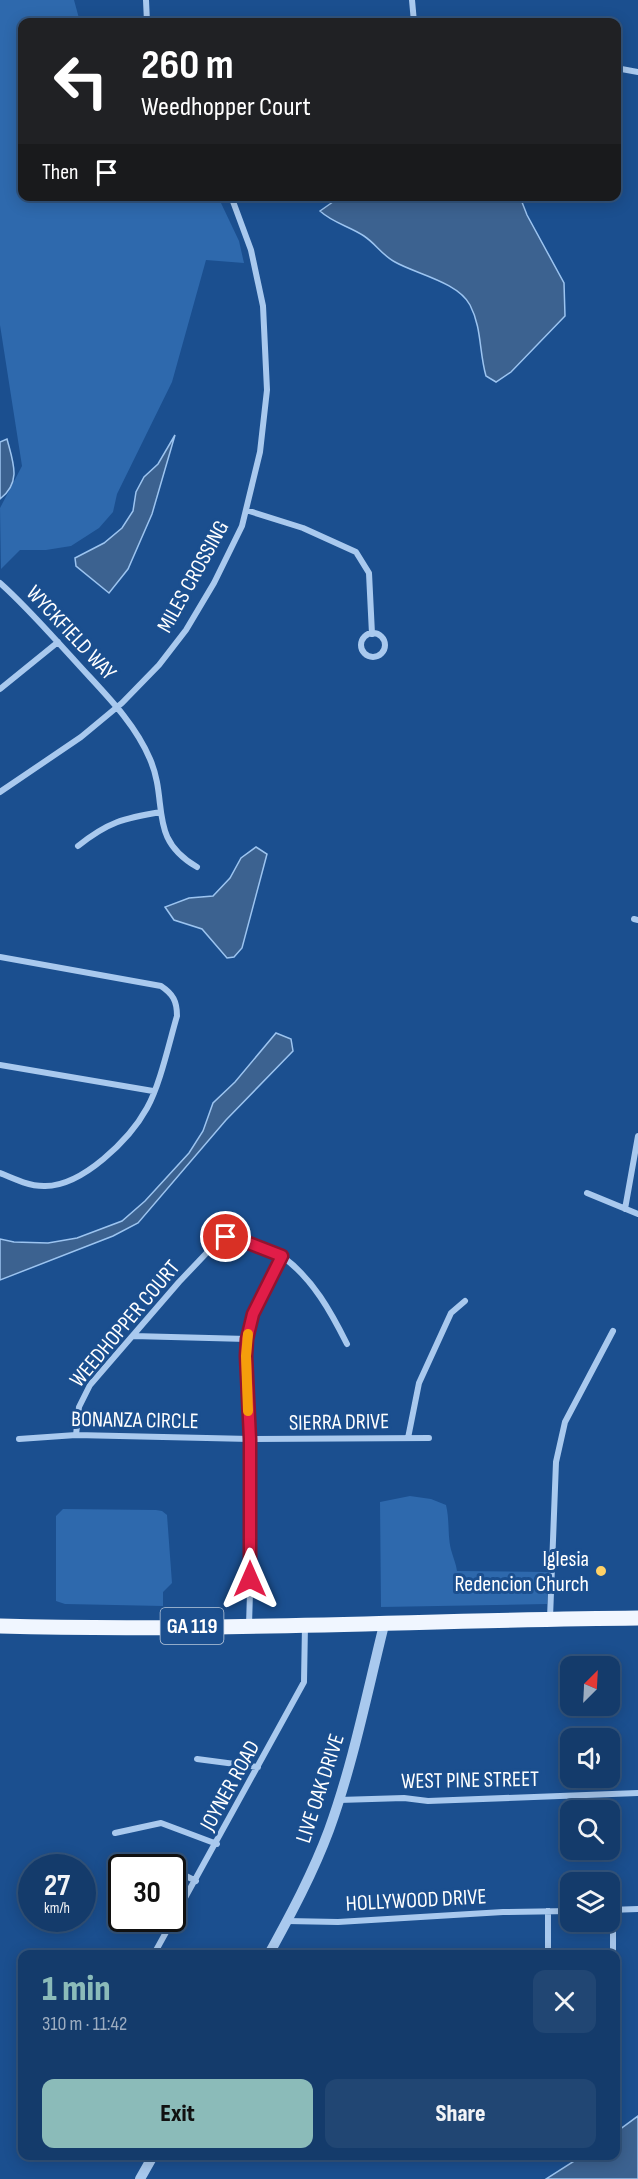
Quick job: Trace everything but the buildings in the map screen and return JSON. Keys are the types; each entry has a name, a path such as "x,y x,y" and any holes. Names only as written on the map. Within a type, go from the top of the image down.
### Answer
{"main road":[{"name":"GA 119","path":"0,1626 384,1625 638,1618"}],"street":[{"path":"146,0 147,18"},
{"path":"412,0 414,18"},
{"path":"621,69 638,72"},
{"name":"MILES CROSSING","path":"0,792 81,737 117,707 159,665 186,630 242,526 260,452 266,379 263,306 251,250 233,201"},
{"path":"246,510 303,528 356,552 369,573 372,634"},
{"name":"WYCKFIELD WAY","path":"0,583 58,642 117,707 136,732 151,761 163,828 170,844 182,858 197,867"},
{"path":"372,634 382,638 385,646 384,651 375,657 365,655 361,647 364,637 372,634"},
{"path":"0,689 58,642"},
{"path":"78,846 107,825 127,817 161,812"},
{"path":"0,957 160,986 172,993 177,1004 177,1016 146,1110 119,1144 83,1174 64,1183 45,1186 28,1184 0,1173"},
{"path":"0,1065 153,1091"},
{"path":"625,1209 638,1136"},
{"path":"587,1193 638,1214"},
{"name":"WEEDHOPPER COURT","path":"76,1435 79,1407 84,1396 187,1274 217,1242 226,1237 282,1256 318,1291 347,1344"},
{"path":"249,1626 250,1439 247,1339 253,1314 282,1256"},
{"path":"408,1438 419,1383 451,1313 465,1301"},
{"path":"550,1619 556,1462 565,1422 613,1332"},
{"path":"133,1336 247,1339"},
{"name":"BONANZA CIRCLE","path":"19,1439 76,1435 250,1439"},
{"name":"SIERRA DRIVE","path":"250,1439 429,1438"},
{"name":"JOYNER ROAD","path":"156,1950 217,1844 304,1682 305,1624"},
{"name":"LIVE OAK DRIVE","path":"271,1950 323,1845 339,1800 384,1625"},
{"path":"197,1759 258,1767"},
{"name":"WEST PINE STREET","path":"339,1800 404,1798 428,1801 638,1793"},
{"path":"115,1833 161,1823 217,1844"},
{"path":"186,1876 196,1881"},
{"path":"620,1910 638,1909"},
{"path":"548,1911 548,1950"},
{"name":"HOLLYWOOD DRIVE","path":"287,1921 338,1922 560,1911"},
{"path":"612,1932 613,1950"},
{"path":"140,2179 151,2160"}],"shaded area":[{"path":"0,0 74,0 79,18 18,18 18,201 221,203 239,241 244,263 206,260 172,382 117,494 113,512 99,528 71,546 46,550 20,550 1,569 0,508 22,466 0,325"},
{"path":"334,201 522,201 564,283 565,316 511,372 496,382 486,376 477,322 464,297 447,284 391,259 364,236 330,219 320,211"},
{"path":"175,435 152,514 128,569 109,593 76,566 75,558 104,543 122,528 133,511 136,492 144,477 158,464"},
{"path":"7,439 14,471 11,486 0,499 0,442"},
{"path":"256,847 267,854 242,948 234,957 227,958 202,929 174,920 165,907 189,898 213,896 230,878 241,858"},
{"path":"276,1033 291,1039 293,1051 226,1120 138,1223 113,1236 0,1280 0,1239 14,1242 48,1243 77,1238 122,1221 145,1201 189,1153 203,1131 213,1103 235,1082"},
{"path":"410,1496 431,1499 446,1505 450,1547 457,1571 549,1572 547,1604 381,1607 380,1502"},
{"path":"63,1509 156,1510 167,1515 172,1583 163,1592 163,1606 65,1604 56,1601 56,1516"},
{"path":"638,2116 638,2179 546,2179 576,2160 620,2160 620,2129"}],"slow traffic":[{"path":"248,1334 246,1356 248,1411"}],"place":[{"name":"Iglesia Redencion Church","path":"601,1571"}],"route":[{"path":"226,1237 282,1256 253,1314 247,1339 250,1579"}]}
